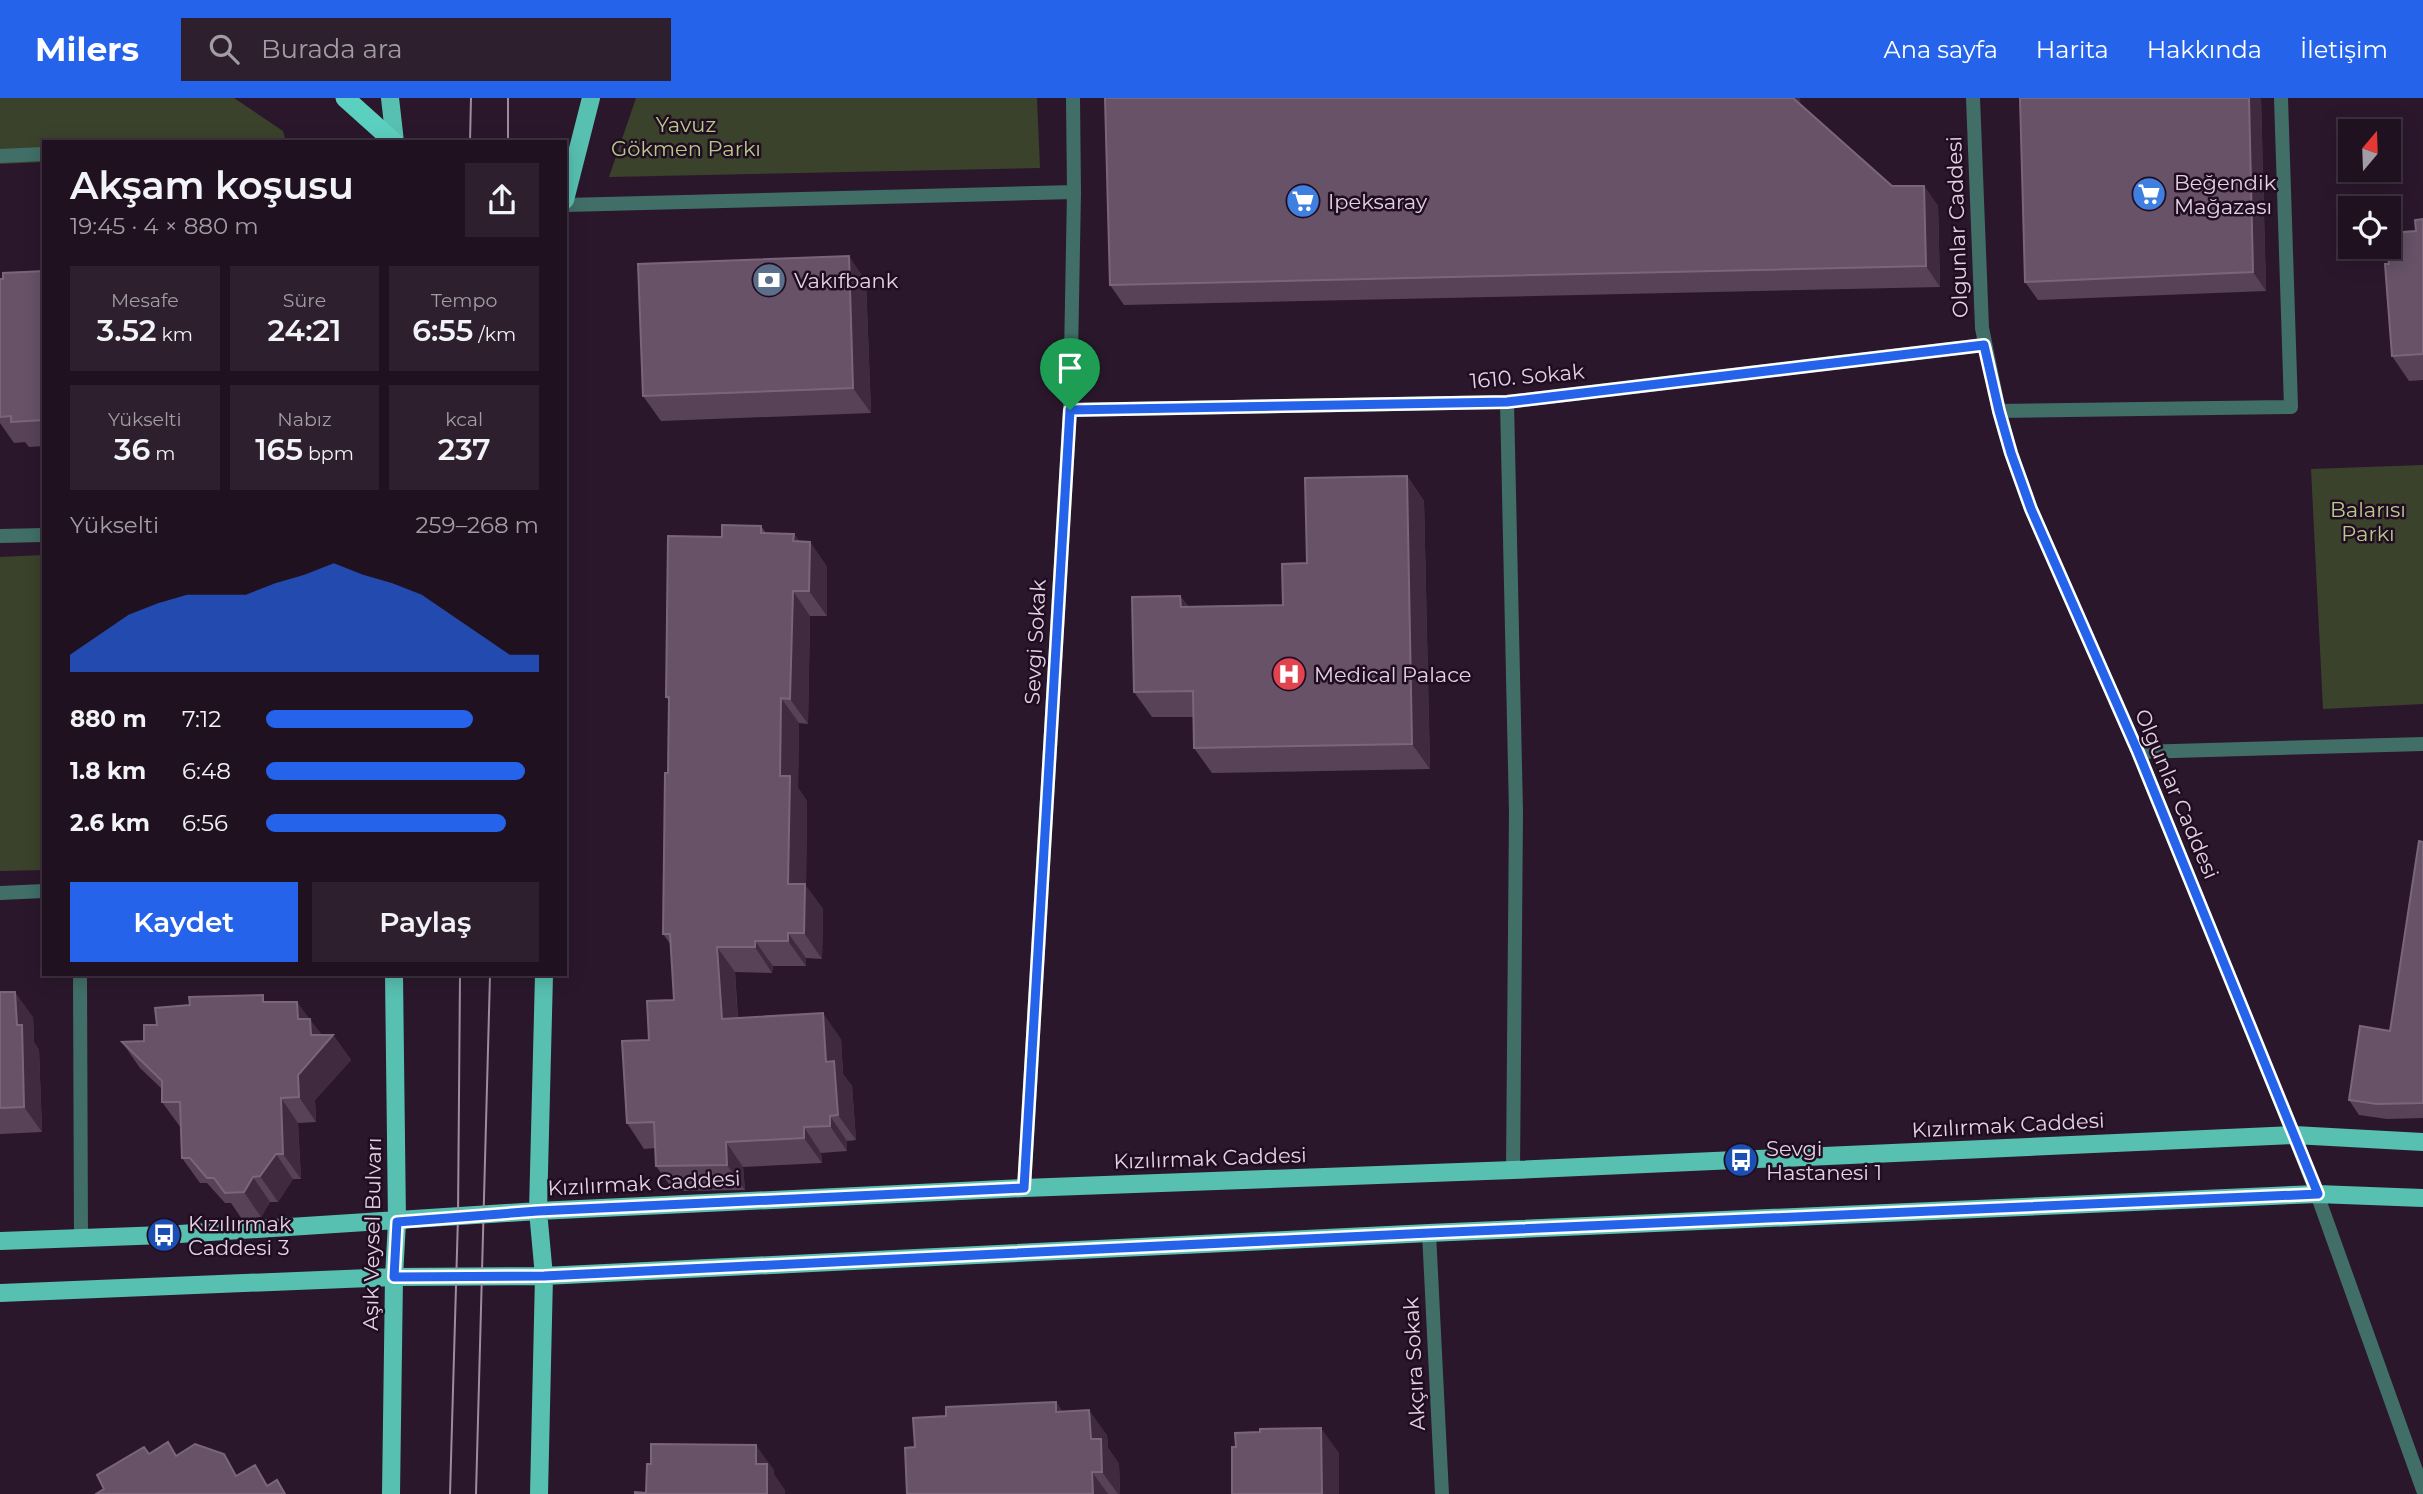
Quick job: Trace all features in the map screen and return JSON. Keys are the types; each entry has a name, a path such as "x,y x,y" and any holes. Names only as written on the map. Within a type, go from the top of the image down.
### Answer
{"highway":[{"path":"345,98 392,140"}],"main road":[{"path":"390,98 394,140"},
{"path":"567,195 591,98"},
{"name":"Aşık Veysel Bulvarı","path":"391,1494 397,1222 394,976"},
{"path":"538,1494 544,1276 538,1211 544,976"},
{"name":"Kızılırmak Caddesi","path":"0,1241 81,1239 397,1222 538,1211 1024,1188 1513,1170 2294,1135 2423,1142"},
{"path":"0,1293 394,1277 544,1276 2318,1194 2423,1198"}],"street":[{"name":"Sevgi Sokak","path":"1024,1188 1070,410 1073,98"},
{"name":"Olgunlar Caddesi","path":"1973,98 1984,345 2011,453 2031,509 2138,752 2318,1194 2423,1490"},
{"path":"1999,411 2291,407 2281,98"},
{"path":"0,156 42,154"},
{"path":"567,203 1074,192"},
{"name":"1610. Sokak","path":"1070,410 1507,402 1984,345"},
{"path":"1507,402 1516,812 1513,1170"},
{"path":"0,536 42,535"},
{"path":"2138,752 2423,744"},
{"path":"0,893 42,891"},
{"path":"80,976 81,1239"},
{"name":"Akçıra Sokak","path":"1429,1233 1442,1494"}],"green space":[{"path":"0,98 234,98 283,131 285,140 42,140 42,162 0,164"},
{"name":"Yavuz Gökmen Parkı","path":"636,98 1037,98 1040,168 609,177"},
{"name":"Balarısı Parkı","path":"2423,465 2423,704 2323,709 2311,469"},
{"path":"42,555 42,870 0,871 0,557"}],"building":[{"name":"Ipeksaray","path":"1105,98 1793,98 1892,186 1924,186 1926,266 1110,285"},
{"name":"Beğendik Mağazası","path":"2020,98 2249,98 2253,272 2025,282"},
{"path":"2423,219 2423,354 2392,356 2385,264 2389,264 2388,259 2401,259 2401,232 2416,231 2415,220"},
{"path":"849,256 853,388 643,396 638,264"},
{"path":"42,271 42,420 11,422 11,416 0,417 0,279 3,279 3,273"},
{"name":"Medical Palace","path":"1407,476 1412,744 1194,748 1193,691 1134,692 1132,597 1180,596 1181,607 1283,605 1282,564 1307,563 1305,478"},
{"path":"722,525 761,526 761,533 794,534 793,541 810,542 809,591 793,591 790,699 781,698 780,776 790,776 788,884 805,884 804,933 788,933 788,941 755,941 755,947 717,947 722,1019 823,1013 826,1062 834,1061 838,1115 830,1116 830,1126 804,1127 804,1138 726,1142 727,1165 656,1166 654,1122 627,1123 622,1041 649,1040 647,1001 674,1000 670,934 663,934 669,697 666,697 668,536 722,537"},
{"path":"2419,841 2423,842 2423,1103 2377,1104 2349,1100 2360,1026 2390,1031"},
{"path":"0,992 15,992 17,1025 22,1025 24,1107 0,1108"},
{"path":"263,995 263,1002 297,1002 298,1019 310,1019 311,1035 333,1035 298,1075 299,1097 281,1098 283,1154 276,1154 260,1176 253,1177 244,1192 225,1193 214,1178 207,1178 190,1158 182,1158 180,1102 162,1102 162,1081 122,1042 144,1041 144,1025 157,1025 155,1008 190,1005 189,997"},
{"path":"1056,1402 1056,1412 1089,1410 1091,1439 1101,1439 1102,1472 1092,1472 1093,1494 907,1494 905,1448 915,1447 913,1418 946,1416 946,1407"},
{"path":"1321,1428 1322,1494 1232,1494 1232,1447 1236,1447 1235,1433 1260,1432 1260,1429"},
{"path":"168,1442 176,1456 195,1444 224,1454 236,1476 255,1465 267,1486 277,1480 285,1494 96,1494 104,1489 97,1475 144,1447 149,1454"},
{"path":"651,1444 756,1445 756,1464 767,1464 767,1494 635,1494 646,1493"}],"tram line":[{"path":"470,140 471,98"},
{"path":"508,98 508,140"},
{"path":"450,1494 458,1217 460,976"},
{"path":"476,1494 490,976"}],"place":[{"name":"Beğendik Mağazası","path":"2149,194"},
{"name":"Ipeksaray","path":"1303,201"},
{"name":"Vakıfbank","path":"769,280"},
{"name":"Medical Palace","path":"1289,674"},
{"name":"Sevgi Hastanesi 1","path":"1741,1160"},
{"name":"Kızılırmak Caddesi 3","path":"164,1235"}],"route":[{"path":"1984,345 2011,453 2031,509 2138,752 2318,1194 544,1276 394,1277 397,1222 538,1211 1024,1188 1070,410 1507,402 1984,345"}]}
